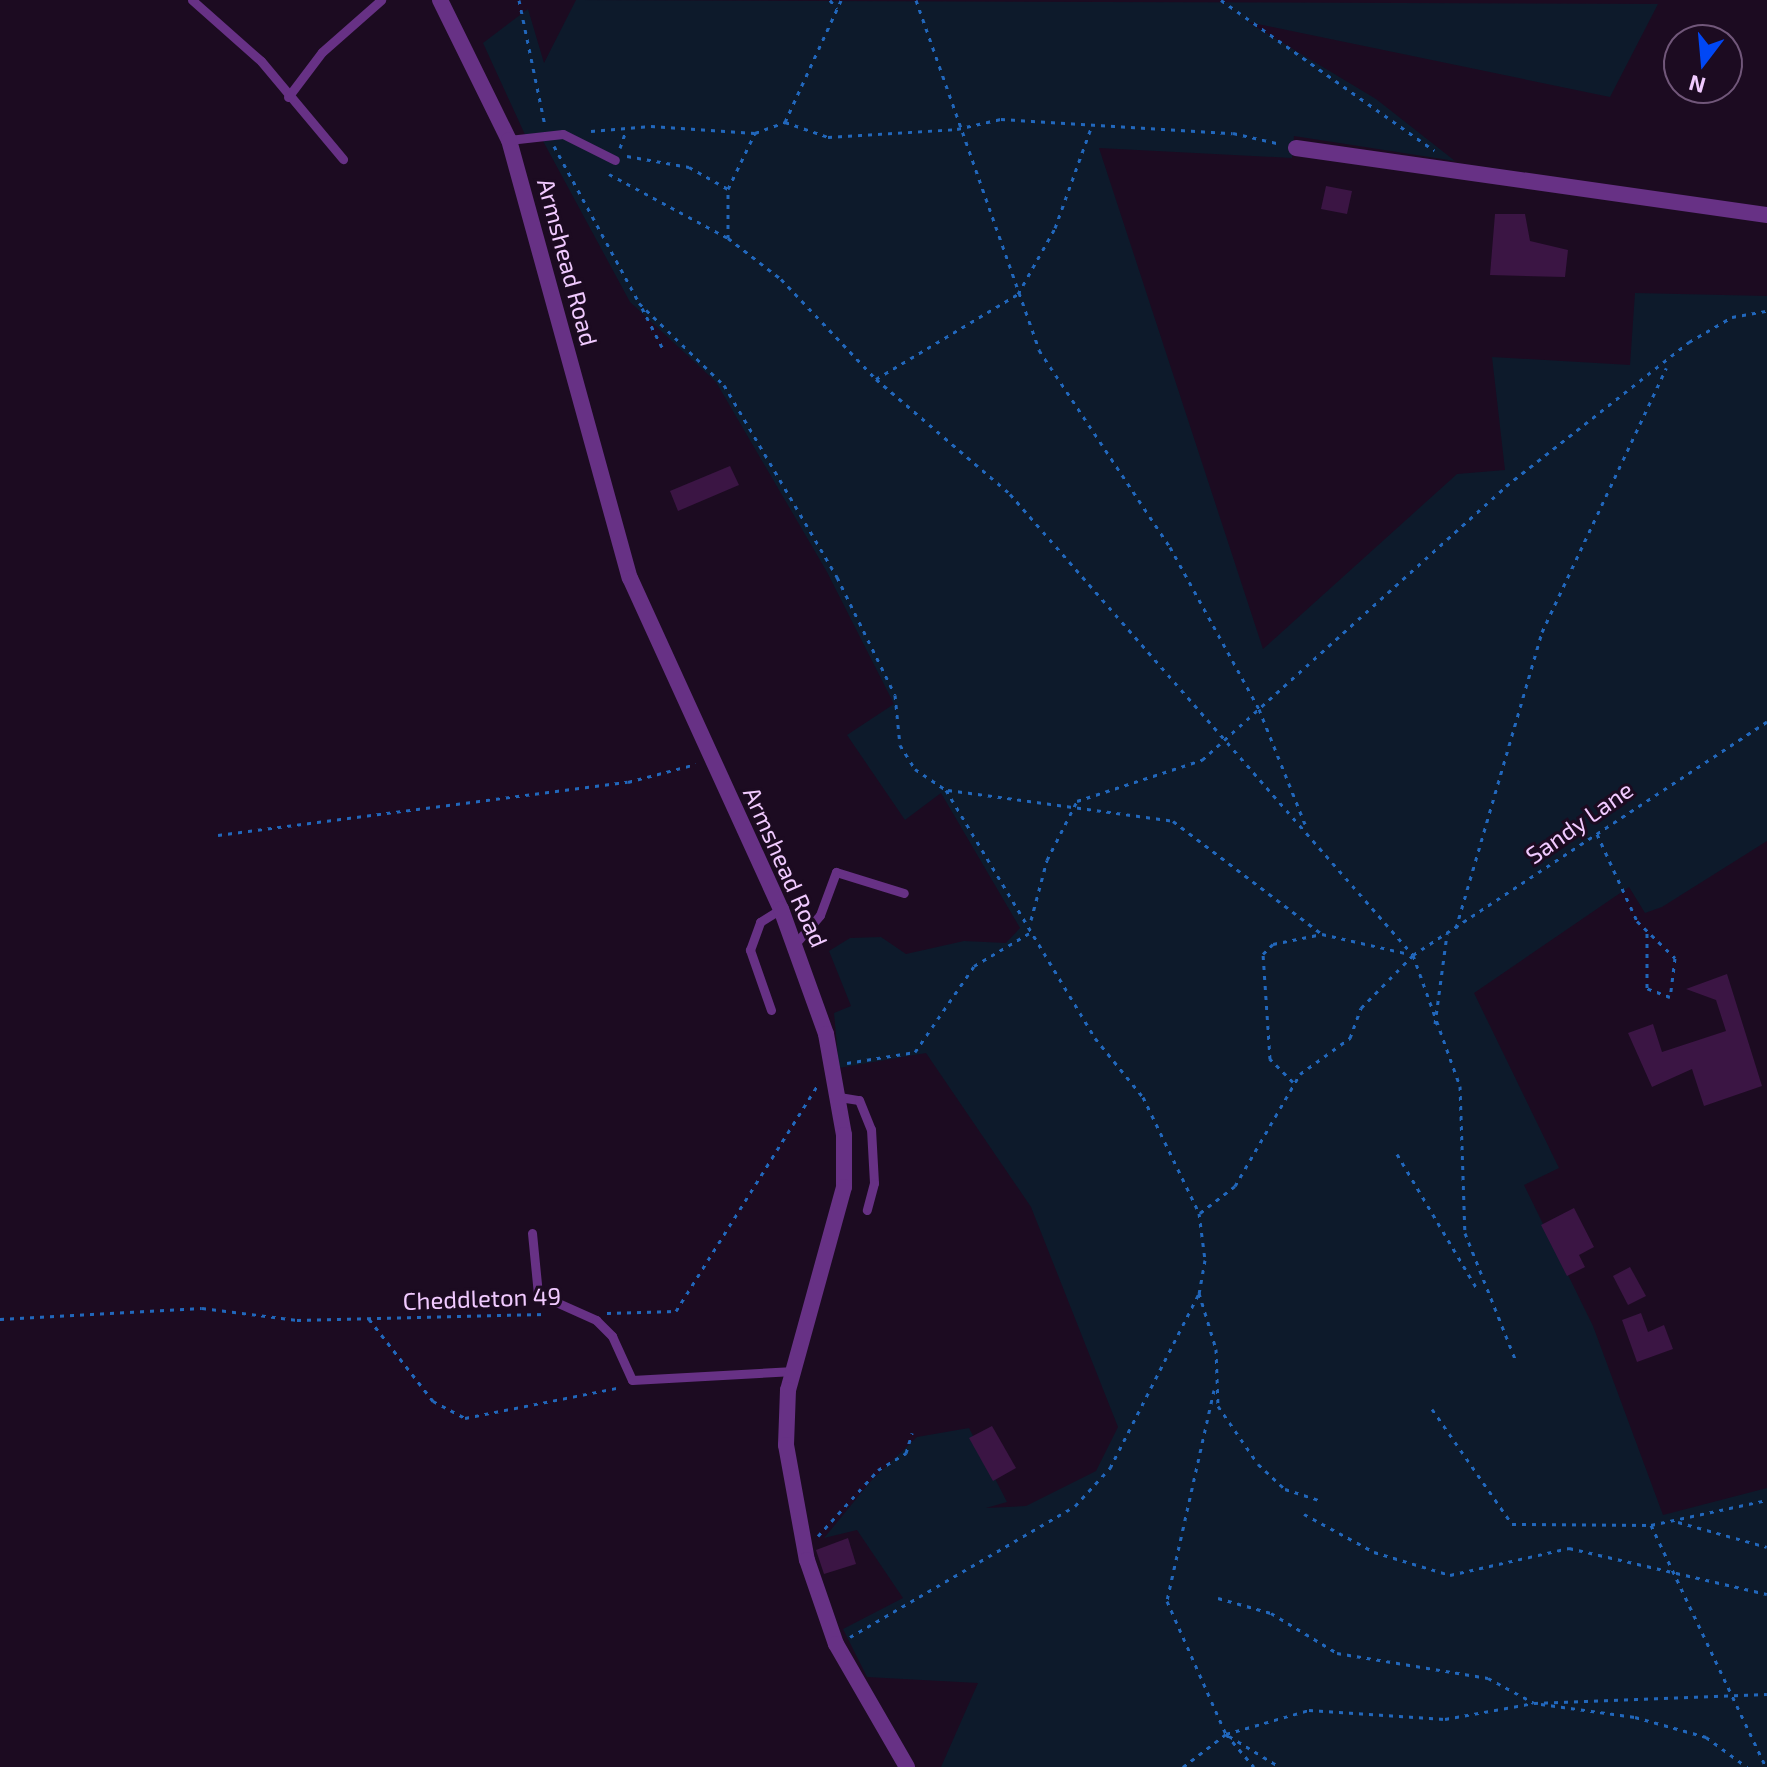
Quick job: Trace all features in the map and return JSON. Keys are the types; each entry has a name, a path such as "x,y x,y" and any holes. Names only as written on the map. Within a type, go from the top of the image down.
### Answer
{"street":[{"name":"Armshead Road","path":"440,0 509,140 630,578 781,909 795,944 831,1065 839,1097 844,1187 794,1371 786,1445 804,1543 836,1644 907,1767"},
{"path":"1296,148 1767,215"}],"lane":[{"path":"192,0 261,61 343,159"},
{"path":"288,97 322,52 381,0"},
{"path":"509,140 546,132 616,157"},
{"path":"795,944 820,915 836,872 904,893"},
{"path":"771,1010 750,950 760,922 781,909"},
{"path":"839,1097 859,1100 871,1129 874,1183 867,1210"},
{"path":"532,1233 538,1294 612,1336 622,1371 643,1384 794,1371"}],"path":[{"path":"519,0 546,132 664,351"},
{"path":"830,0 837,9"},
{"path":"785,122 841,0"},
{"path":"916,0 957,129 1039,350 1170,547 1259,709 1306,826"},
{"path":"1221,0 1458,171"},
{"path":"583,131 651,126 755,133 785,122 828,137 957,129 1001,119 1091,128 1233,133 1296,148"},
{"path":"876,379 1018,294 1055,228 1091,128"},
{"path":"728,238 728,189 755,133"},
{"path":"616,157 689,167 728,189"},
{"path":"609,175 728,238 832,327 876,379 1010,494 1306,826 1413,955 1435,1024 1460,1086 1465,1233 1516,1361"},
{"path":"639,303 724,385 837,577 895,695 900,745 915,769 946,790 1030,922 1095,1038 1143,1097 1199,1213 1205,1260 1199,1293 1110,1468 1075,1506 836,1644"},
{"path":"1030,922 1047,860 1077,801 1202,760 1506,486 1666,368 1689,342 1732,317 1767,311"},
{"path":"1456,928 1542,632 1666,368"},
{"name":"Sandy Lane","path":"1293,1083 1350,1038 1361,1008 1413,955 1767,722"},
{"path":"218,835 628,782 712,759"},
{"path":"946,790 1072,813 1173,821 1322,934 1413,955"},
{"path":"1597,834 1647,933 1675,958 1670,997 1647,988 1647,933"},
{"path":"831,1065 915,1052 974,966 1033,931"},
{"path":"1199,1213 1235,1186 1293,1083 1270,1059 1263,954 1273,944 1322,934"},
{"path":"1435,1024 1447,934"},
{"name":"Cheddleton 49","path":"0,1319 202,1308 297,1320 676,1311 831,1065"},
{"path":"1397,1154 1477,1289"},
{"path":"1199,1293 1214,1341 1218,1406 1258,1464 1285,1489 1318,1500"},
{"path":"369,1319 433,1401 465,1418 643,1384"},
{"path":"1215,1386 1166,1582 1226,1734 1254,1767"},
{"path":"1432,1409 1512,1524 1651,1525 1677,1522 1767,1500"},
{"path":"804,1543 830,1528 859,1489 906,1453 912,1433"},
{"path":"1304,1514 1374,1552 1450,1575 1569,1548 1669,1567 1767,1594"},
{"path":"1677,1522 1767,1547"},
{"path":"1651,1525 1766,1767"},
{"path":"1218,1598 1271,1613 1337,1653 1488,1678 1534,1703 1635,1717 1706,1737 1747,1767"},
{"path":"1183,1767 1226,1734 1309,1710 1445,1719 1534,1703 1767,1694"},
{"path":"1226,1734 1280,1767"}],"shaded area":[{"path":"576,0 1658,4 1610,97 1248,22 1376,99 1455,161 1294,136 1292,158 1099,148 1263,649 1457,474 1505,470 1492,357 1630,365 1635,293 1767,296 1767,841 1662,907 1645,913 1629,887 1474,993 1559,1168 1524,1185 1593,1326 1663,1515 1767,1488 1767,1767 941,1767 978,1683 867,1677 843,1629 903,1598 857,1530 824,1538 871,1481 917,1437 969,1428 1007,1502 986,1508 1026,1506 1096,1471 1118,1427 1031,1207 926,1053 839,1068 834,1013 851,1006 829,951 850,938 881,937 906,954 964,941 1006,943 1020,928 941,793 905,820 847,735 894,704 827,572 716,382 630,302 543,141 527,139 483,43 528,9 544,63"}],"building":[{"path":"1326,186 1352,191 1347,214 1321,209"},
{"path":"1495,214 1525,214 1530,241 1568,250 1565,277 1490,275"},
{"path":"730,466 739,485 678,511 670,491"},
{"path":"1727,974 1762,1086 1704,1106 1692,1069 1652,1087 1628,1033 1653,1024 1662,1052 1726,1031 1716,1000 1686,989"},
{"path":"1574,1208 1594,1247 1579,1255 1585,1267 1567,1276 1541,1225"},
{"path":"1630,1267 1646,1296 1628,1305 1613,1276"},
{"path":"1641,1313 1648,1332 1664,1325 1673,1349 1637,1362 1622,1320"},
{"path":"992,1426 1016,1468 993,1481 969,1438"},
{"path":"848,1538 856,1564 824,1574 816,1550"}]}
